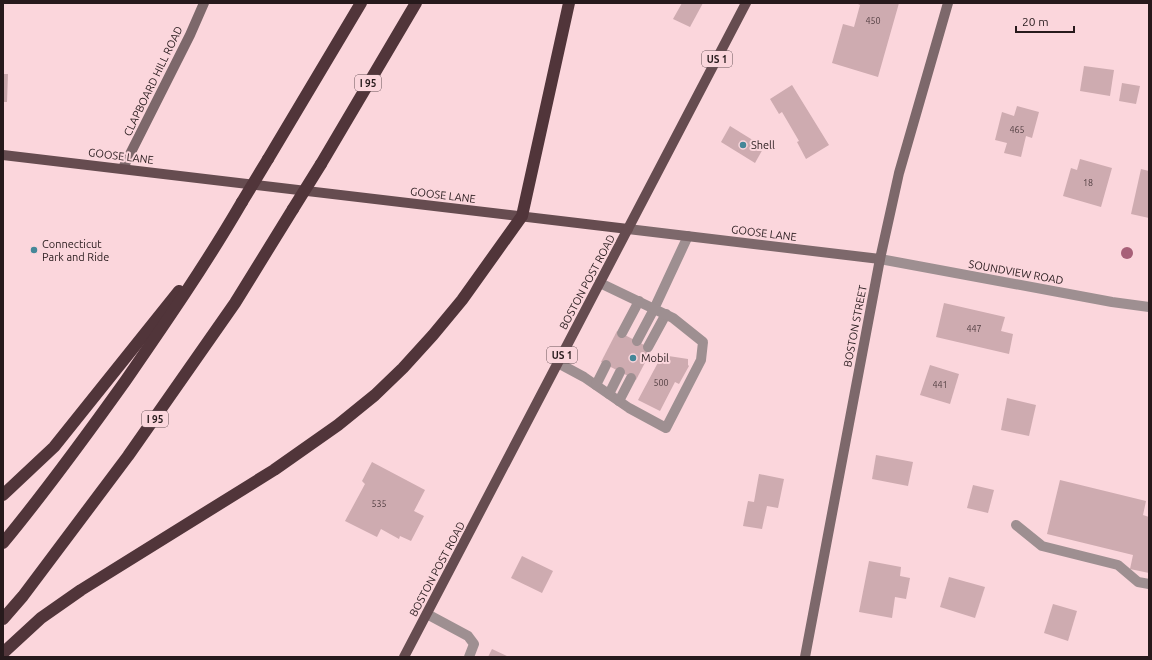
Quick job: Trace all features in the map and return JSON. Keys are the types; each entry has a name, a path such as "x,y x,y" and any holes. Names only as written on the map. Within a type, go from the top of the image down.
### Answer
{"highway":[{"path":"3,543 91,430 163,328 223,235 361,3"},
{"name":"I 95","path":"3,619 23,596 128,456 235,303 321,164 416,3"},
{"path":"3,653 41,618 80,590 274,470 338,425 375,395 403,368 433,335 462,300 522,216 569,3"},
{"path":"3,495 54,447 223,235"}],"main road":[{"name":"CLAPBOARD HILL ROAD","path":"123,168 190,35 204,3"},
{"name":"BOSTON POST ROAD","path":"404,657 746,3"},
{"name":"BOSTON STREET","path":"805,657 880,259 899,173 948,3"},
{"name":"GOOSE LANE","path":"3,155 123,168 880,259"}],"street":[{"path":"637,341 654,309 688,236"},
{"name":"SOUNDVIEW ROAD","path":"880,259 1112,302 1149,307"},
{"path":"558,363 596,385 629,408 666,428 701,360 703,342 673,318 600,283"},
{"path":"622,334 639,301"},
{"path":"648,347 666,314"},
{"path":"596,385 606,364"},
{"path":"609,394 620,372"},
{"path":"619,401 631,378"},
{"path":"1016,525 1042,546 1118,565 1138,582 1149,584"},
{"path":"426,614 468,636 474,644 469,657"}],"building":[{"path":"682,3 703,3 690,27 673,19"},
{"path":"856,3 899,3 878,77 832,63 843,24 854,27 860,5"},
{"path":"1084,66 1114,70 1110,96 1080,91"},
{"path":"3,74 8,74 7,102 3,102"},
{"path":"1122,83 1140,86 1136,104 1119,101"},
{"path":"792,85 829,145 806,159 797,142 799,141 782,112 779,114 770,99"},
{"path":"1017,106 1039,112 1032,138 1026,136 1021,157 1004,153 1007,143 995,140 1002,112 1014,116"},
{"name":"Shell","path":"730,126 764,147 755,163 721,142"},
{"path":"1080,159 1112,168 1101,207 1063,196 1071,168 1077,170"},
{"path":"1141,169 1149,171 1149,218 1131,214"},
{"path":"944,303 1005,317 1001,331 1013,334 1009,354 936,337"},
{"path":"617,331 652,349 636,380 601,362"},
{"path":"662,355 688,359 689,366 679,384 675,382 660,411 638,400"},
{"path":"930,365 959,374 950,404 920,395"},
{"path":"1007,398 1036,405 1029,436 1001,430"},
{"path":"876,455 913,462 908,486 872,479"},
{"path":"372,462 425,490 414,511 424,516 411,541 400,536 399,539 381,529 377,537 345,521 365,484 362,481"},
{"path":"759,474 784,479 778,508 767,506 762,529 743,526 748,501 754,502"},
{"path":"1060,480 1146,501 1143,515 1149,517 1149,573 1130,569 1133,555 1047,534"},
{"path":"973,485 994,490 988,513 967,508"},
{"path":"522,556 553,571 542,593 511,578"},
{"path":"869,561 901,567 900,576 910,578 906,599 895,597 892,618 859,612"},
{"path":"949,577 985,587 975,618 940,607"},
{"path":"1053,604 1077,611 1068,641 1044,633"},
{"path":"492,649 509,657 488,657"}],"place":[{"name":"Shell","path":"743,145"},
{"name":"Connecticut Park and Ride","path":"34,250"},
{"name":"Mobil","path":"633,358"}]}
